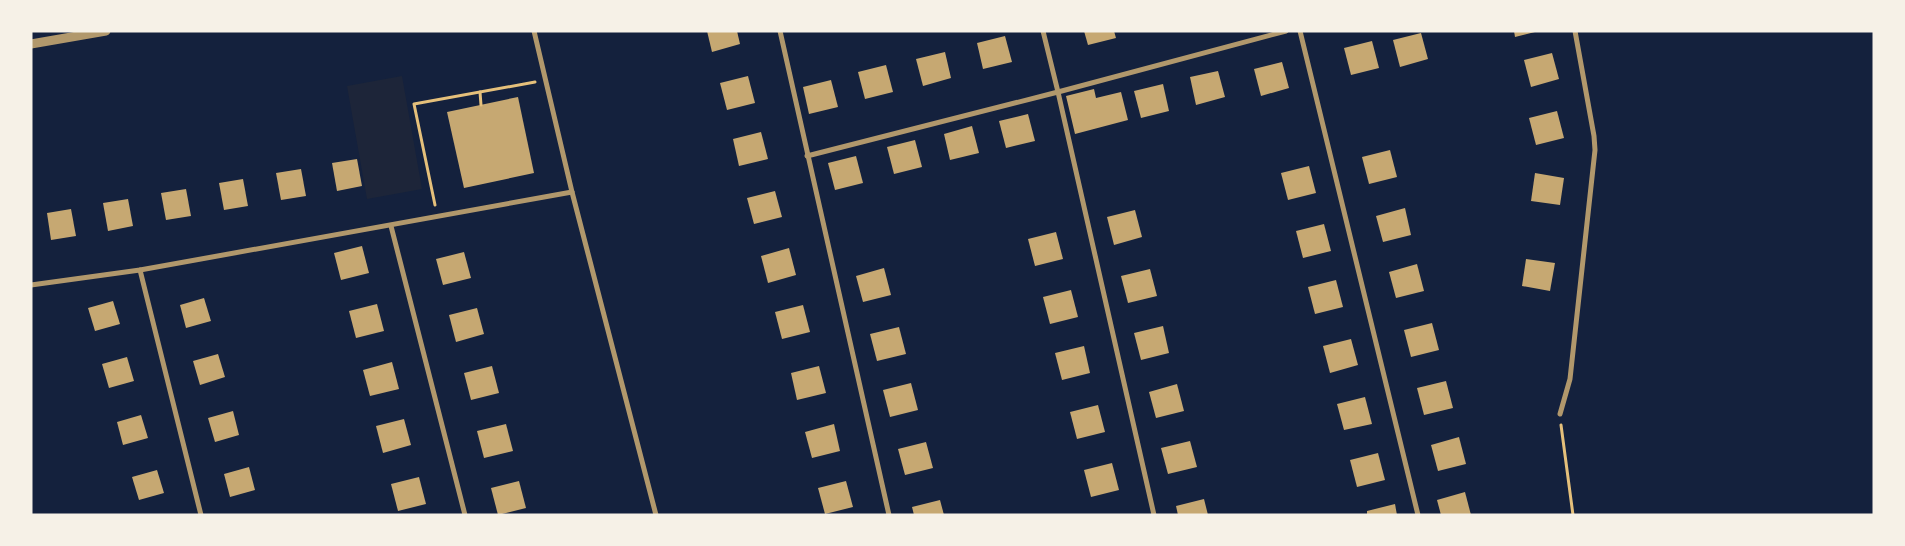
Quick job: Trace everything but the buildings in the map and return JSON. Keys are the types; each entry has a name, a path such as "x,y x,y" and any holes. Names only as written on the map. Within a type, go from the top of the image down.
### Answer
{"street":[{"path":"31,44 106,31"},
{"path":"534,31 572,192 656,515"},
{"path":"780,31 889,515"},
{"path":"1043,31 1154,515"},
{"path":"807,156 1286,31"},
{"path":"1300,31 1418,515"},
{"path":"1560,414 1570,379 1595,150 1575,31"},
{"path":"31,285 140,270 572,192"},
{"path":"391,226 464,515"},
{"path":"140,270 201,515"}],"path":[{"path":"437,217 414,104 546,80"},
{"path":"480,92 481,105"},
{"path":"1560,414 1573,515"}],"shaded area":[{"path":"402,76 422,189 367,199 347,86"}]}
